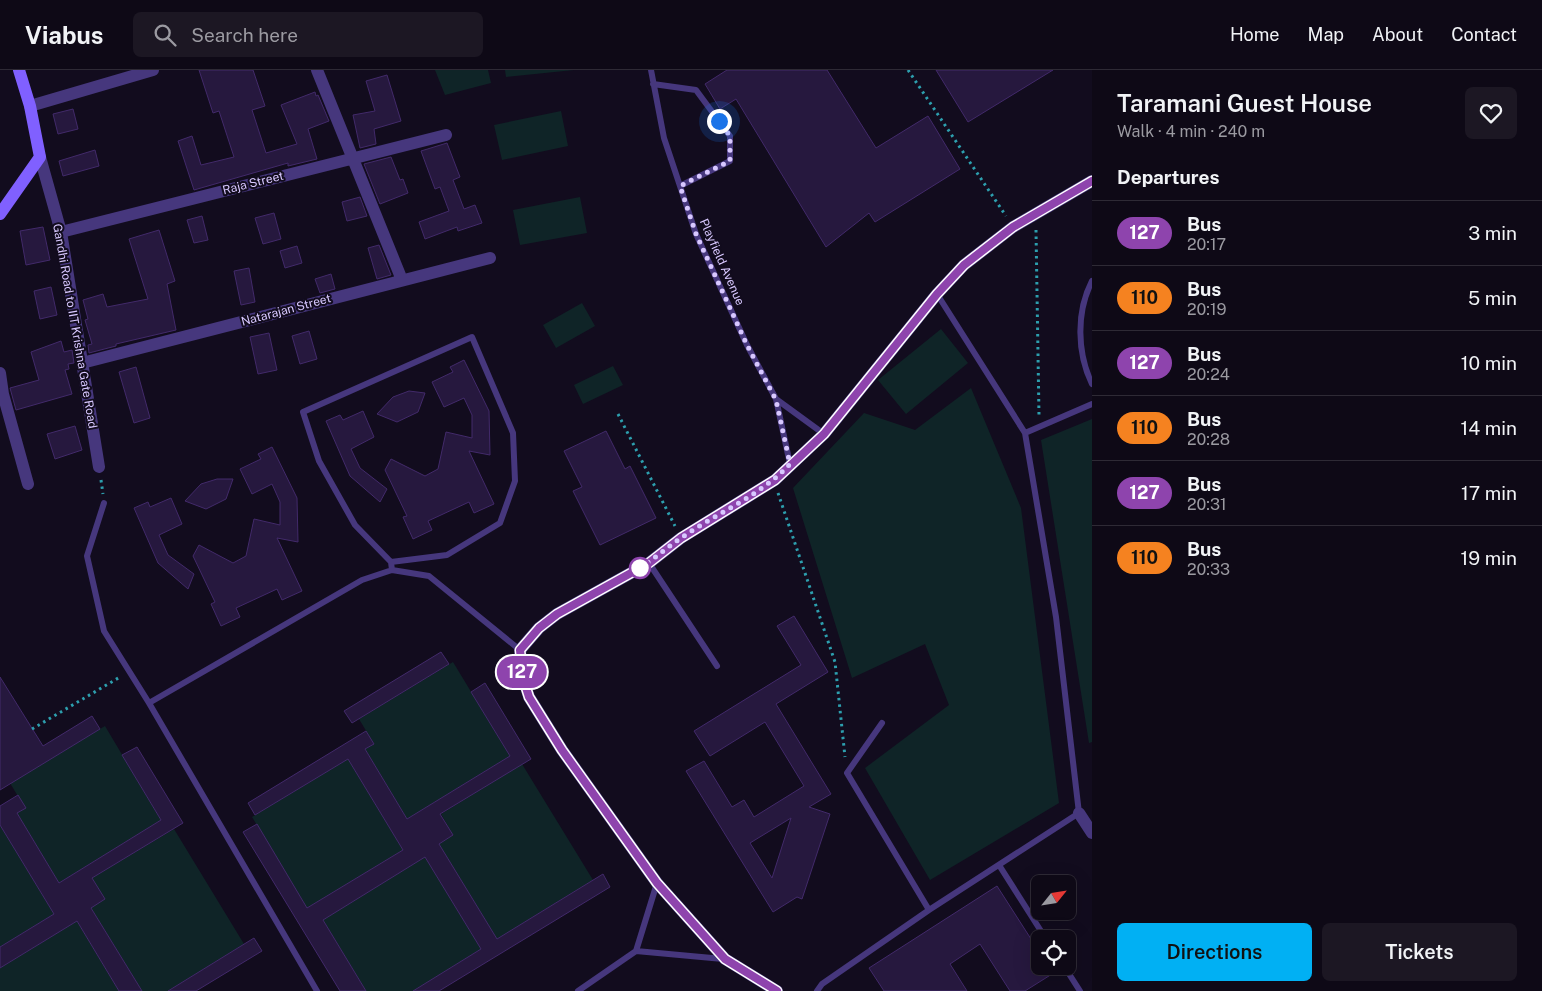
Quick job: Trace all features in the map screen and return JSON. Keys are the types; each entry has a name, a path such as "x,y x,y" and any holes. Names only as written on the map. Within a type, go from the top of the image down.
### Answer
{"street":[{"path":"0,214 40,158 30,106 19,70"},
{"path":"30,106 153,70"},
{"path":"317,70 402,280"},
{"name":"Raja Street","path":"61,232 446,135"},
{"name":"Gandhi Road to IIT Krishna Gate Road","path":"40,158 61,232 99,467"},
{"path":"777,991 725,959 657,883 562,750 529,697 523,678 520,650 539,628 557,614 649,563 681,538 775,480 824,434 937,294 964,265 1013,227 1092,181"},
{"name":"Natarajan Street","path":"82,363 490,258"},
{"path":"0,373 2,395 28,484"},
{"path":"1079,813 1092,833"}],"lane":[{"name":"Playfield Avenue","path":"651,70 664,138 696,234 747,345 776,400 824,434"},
{"path":"653,84 696,90 730,136 730,161 680,186"},
{"path":"1092,281 1081,318 1081,346 1087,374 1092,384"},
{"path":"817,991 822,984 930,910 1079,813 1056,617 1025,433 937,294"},
{"path":"391,562 447,555 500,522 515,481 513,433 472,337 303,412 319,461 355,525 391,562 392,570"},
{"path":"776,400 790,464"},
{"path":"1025,433 1092,404"},
{"path":"104,503 87,556 104,631 149,703 317,991"},
{"path":"649,563 717,666"},
{"path":"149,703 362,580 392,570 429,576 520,650"},
{"path":"882,723 847,773 930,910"},
{"path":"999,865 1040,930"},
{"path":"578,991 636,951 657,883"},
{"path":"636,951 725,959"},
{"path":"1070,975 1080,991"}],"path":[{"path":"908,70 1013,227"},
{"path":"1035,214 1039,427"},
{"path":"618,414 681,538"},
{"path":"99,467 104,503"},
{"path":"775,480 835,662 847,773"},
{"path":"32,729 130,672"}],"green space":[{"path":"435,70 488,70 491,83 445,95"},
{"path":"505,70 574,70 506,77"},
{"path":"561,111 568,146 502,160 494,125"},
{"path":"580,197 587,233 520,245 513,210"},
{"path":"582,303 595,326 556,348 543,325"},
{"path":"941,329 968,363 906,414 878,380"},
{"path":"613,366 623,385 583,404 574,385"},
{"path":"971,388 1021,508 1059,803 930,880 865,768 949,705 925,644 852,678 793,488 864,413 915,430"},
{"path":"1092,419 1092,742 1089,743 1041,440"},
{"path":"453,662 510,756 407,819 365,749 374,744 359,719"},
{"path":"105,726 161,820 59,883 17,813 25,808 10,783"},
{"path":"348,759 403,850 307,908 252,817"},
{"path":"522,764 593,880 497,939 439,844 453,835 441,814"},
{"path":"0,825 54,914 0,947"},
{"path":"174,829 244,944 168,991 142,991 91,908 92,878"},
{"path":"425,857 481,949 413,991 366,991 323,920"},
{"path":"77,921 119,991 0,991 0,968"}],"building":[{"path":"199,70 253,70 265,106 252,110 266,153 297,144 281,105 315,92 329,121 308,129 317,159 288,166 288,163 194,190 178,141 192,136 201,165 234,157 219,111 213,113"},
{"path":"727,70 827,70 876,148 928,116 960,169 875,222 869,213 826,247 736,99 720,109 705,84"},
{"path":"936,70 1053,70 968,122"},
{"path":"387,75 401,121 374,129 376,144 360,148 353,115 375,111 366,81"},
{"path":"73,109 78,129 58,134 53,114"},
{"path":"447,143 460,177 453,180 464,209 475,205 482,223 458,231 457,227 425,239 419,222 449,211 440,187 435,189 421,151"},
{"path":"95,150 99,166 63,176 59,161"},
{"path":"391,157 400,180 403,179 408,193 380,204 364,164"},
{"path":"360,197 367,216 347,221 342,202"},
{"path":"274,213 281,239 263,244 255,218"},
{"path":"202,216 208,240 194,243 187,220"},
{"path":"43,227 50,260 26,265 20,231"},
{"path":"159,230 175,281 167,284 176,330 116,344 116,346 89,353 88,345 92,344 85,320 88,319 83,300 103,294 107,307 148,299 129,239"},
{"path":"379,245 391,275 377,279 368,248"},
{"path":"297,246 302,263 285,268 280,251"},
{"path":"249,268 255,302 241,305 234,271"},
{"path":"331,274 335,289 320,293 315,279"},
{"path":"51,287 57,315 40,319 34,291"},
{"path":"309,331 317,359 300,364 292,336"},
{"path":"269,333 277,370 258,374 250,337"},
{"path":"61,341 64,352 72,350 74,363 68,364 69,369 65,370 72,394 16,410 10,388 39,380 31,352"},
{"path":"464,360 489,411 490,455 469,451 494,504 474,513 469,502 428,521 432,530 413,539 403,517 407,516 385,470 391,459 425,476 438,469 446,432 472,438 472,415 464,398 444,407 432,382 453,372 450,367"},
{"path":"136,367 150,418 134,423 119,372"},
{"path":"409,391 425,393 418,412 397,422 377,414 393,397"},
{"path":"363,411 374,437 351,449 360,468 387,489 380,502 350,476 326,421 340,415 343,420"},
{"path":"75,426 82,450 55,459 47,434"},
{"path":"606,431 625,469 630,466 656,518 600,545 573,491 582,487 564,451"},
{"path":"272,447 297,498 298,542 277,538 302,591 282,600 277,589 236,608 240,617 221,626 211,604 215,602 193,556 199,545 233,563 246,556 254,519 280,525 280,502 272,484 252,494 240,469 261,459 258,454"},
{"path":"217,479 233,479 226,499 206,509 185,501 201,484"},
{"path":"171,498 182,524 159,535 168,555 194,574 188,589 158,563 134,508 148,502 150,507"},
{"path":"794,616 828,672 776,704 831,794 809,807 830,814 802,899 797,897 773,912 686,771 704,761 732,807 744,800 754,817 804,786 765,722 710,756 694,731 801,665 777,626","holes":["791,818 772,878 750,843"]},
{"path":"441,652 449,664 352,723 344,711"},
{"path":"0,677 43,746 92,716 100,729 0,790"},
{"path":"485,683 531,759 440,814 453,835 439,844 497,939 603,874 610,887 439,991 413,991 481,949 425,857 323,920 366,991 340,991 243,832 257,824 307,908 403,850 348,759 255,815 248,803 366,731 374,744 365,749 407,819 510,756 471,692"},
{"path":"137,747 183,823 92,878 105,899 91,908 142,991 119,991 77,921 0,968 0,947 54,914 0,825 0,806 18,795 26,808 17,813 59,883 161,820 122,755"},
{"path":"997,886 1031,939 1031,975 1050,975 1025,991 1010,991 980,944 950,964 967,991 884,991 869,968"},
{"path":"254,938 262,951 196,991 168,991"}],"bus line":[{"name":"127","path":"777,991 725,959 657,883 562,750 529,697 523,678 520,650 539,628 557,614 649,563 681,538 775,480 824,434 937,294 964,265 1013,227 1092,181"}],"route":[{"path":"640,568 636,569 649,563 681,538 775,480 790,464 776,400 747,345 696,234 680,186 730,161 730,136 719,121"}]}
